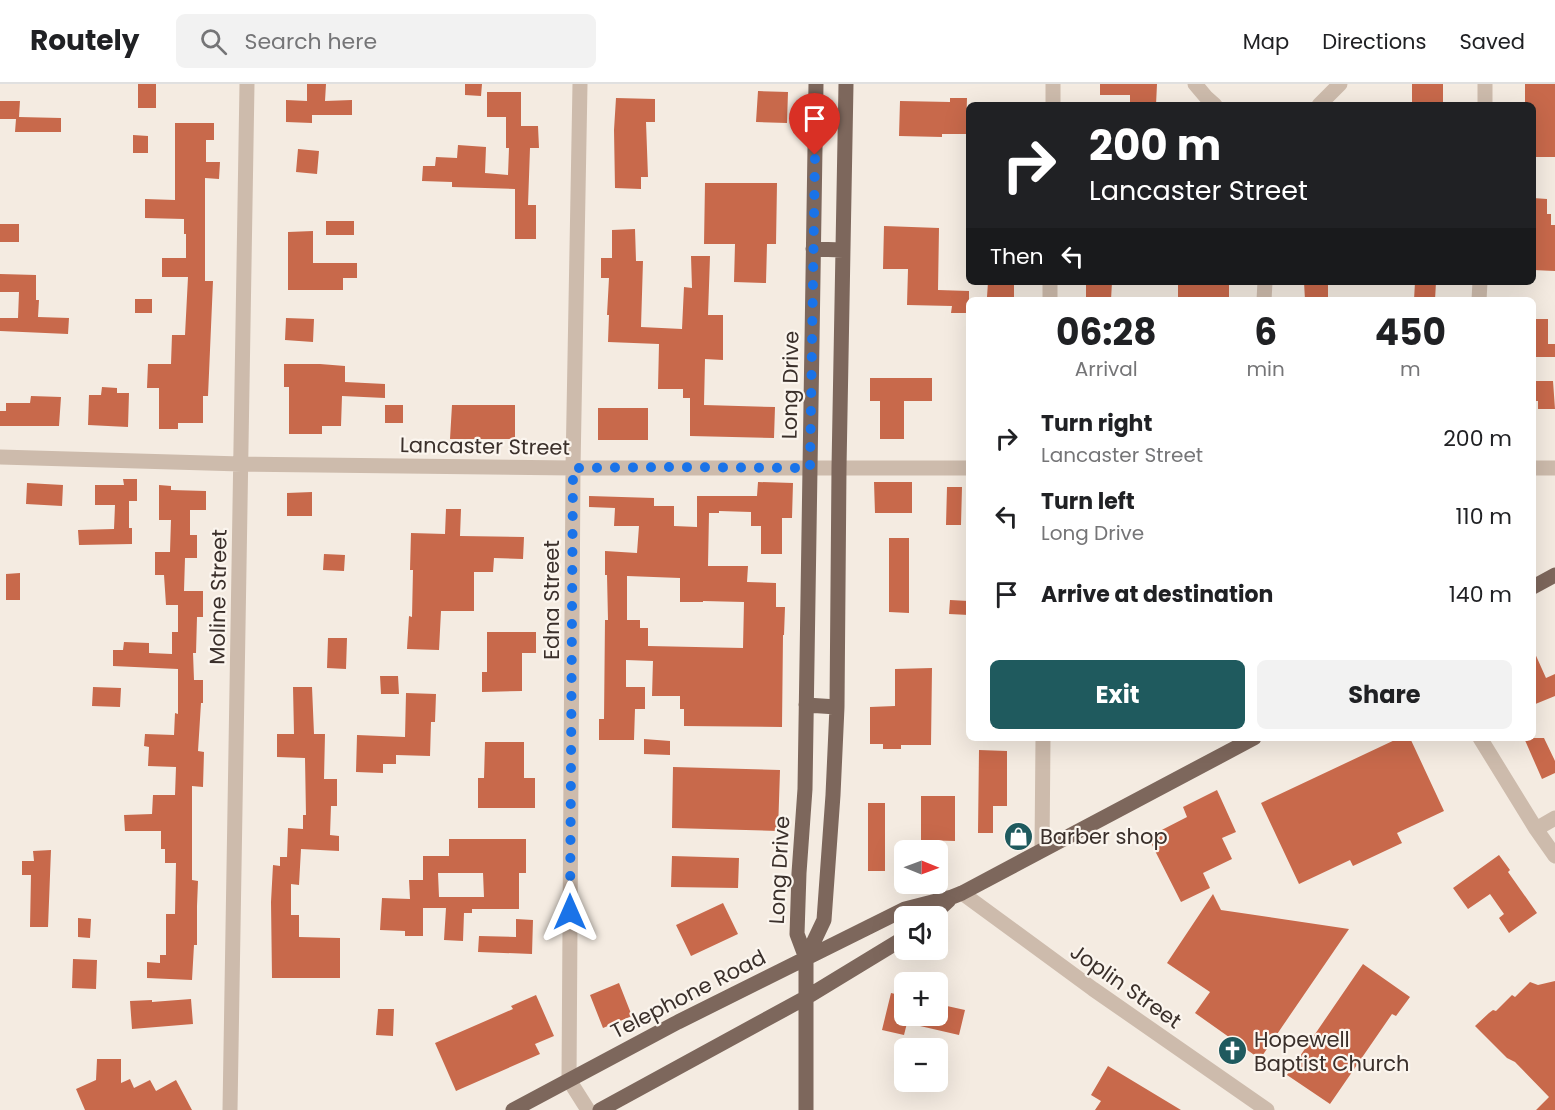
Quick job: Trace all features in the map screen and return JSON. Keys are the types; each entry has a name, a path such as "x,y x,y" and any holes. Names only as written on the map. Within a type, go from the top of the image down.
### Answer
{"main road":[{"name":"Long Drive","path":"806,958 797,934 805,789 816,84"},
{"name":"Long Drive","path":"806,958 824,920 833,795 837,707 846,84"},
{"path":"813,249 843,250"},
{"path":"1536,584 1555,575"},
{"path":"806,705 837,707"},
{"name":"Telephone Road","path":"944,906 957,895 1248,741"},
{"name":"Telephone Road","path":"513,1110 678,1022 905,909 957,895"},
{"path":"600,1110 807,998 894,944"},
{"path":"806,958 806,1110"}],"street":[{"name":"Moline Street","path":"230,1110 248,84"},
{"name":"Edna Street","path":"569,1080 573,468 580,84"},
{"path":"1053,84 1053,102"},
{"path":"1195,84 1212,102"},
{"path":"1323,102 1340,84"},
{"path":"1485,84 1485,102"},
{"name":"Lancaster Street","path":"0,457 241,464 573,468 966,468"},
{"path":"1536,468 1555,468"},
{"path":"1042,850 1043,741"},
{"path":"1482,741 1555,856"},
{"path":"1536,829 1555,818"},
{"name":"Joplin Street","path":"957,895 1093,989 1253,1106 1267,1110"},
{"path":"569,1080 588,1110"}],"building":[{"path":"138,84 156,84 156,108 138,108"},
{"path":"307,84 326,84 325,101 352,100 352,115 312,115 312,123 286,122 286,100 307,101"},
{"path":"465,84 482,84 481,96 465,95"},
{"path":"1100,84 1157,84 1156,102 1130,102 1130,95 1100,95"},
{"path":"1412,84 1443,84 1443,102 1412,102"},
{"path":"1525,84 1555,84 1555,157 1536,157 1536,102 1525,102"},
{"path":"758,91 788,92 787,123 756,122"},
{"path":"487,92 521,92 521,126 538,126 539,148 530,148 528,205 536,205 536,239 515,239 515,189 452,187 452,182 422,181 423,166 435,166 436,157 457,158 458,145 486,147 485,173 508,175 509,148 506,148 506,117 487,117"},
{"path":"616,98 655,99 655,122 646,122 648,177 641,177 641,189 615,188"},
{"path":"950,98 967,98 966,134 942,134 942,137 899,136 900,101 950,102"},
{"path":"0,101 20,101 19,117 61,118 61,132 15,132 16,119 0,119"},
{"path":"175,123 214,123 214,140 206,140 206,162 220,162 219,179 205,178 205,281 213,281 208,396 203,396 203,423 178,423 178,429 159,429 159,388 147,388 148,364 171,364 172,335 185,335 188,277 162,277 162,258 186,258 186,234 184,234 184,219 145,218 145,199 175,200"},
{"path":"133,135 148,136 148,153 133,153"},
{"path":"298,149 319,151 317,174 296,172"},
{"path":"705,183 777,183 776,244 767,244 766,283 734,282 735,244 704,244"},
{"path":"1536,198 1547,199 1547,214 1551,214 1551,225 1555,225 1555,271 1536,270"},
{"path":"326,221 354,221 354,235 326,235"},
{"path":"0,224 19,224 19,242 0,242"},
{"path":"884,226 939,228 938,290 969,291 969,297 966,297 966,313 951,313 952,306 907,305 908,269 883,269"},
{"path":"635,229 636,261 643,261 641,327 682,329 684,287 692,288 691,256 710,256 708,315 723,315 723,360 705,359 704,405 775,407 774,438 690,436 690,398 683,398 683,389 658,389 659,344 608,342 609,278 601,278 601,258 612,258 612,230"},
{"path":"313,231 313,263 357,263 357,278 343,278 343,290 288,290 288,232"},
{"path":"0,274 36,275 36,300 39,300 38,317 69,318 68,334 0,331 0,318 18,318 19,292 0,292"},
{"path":"988,285 1014,285 1014,297 987,297"},
{"path":"1086,285 1112,285 1111,297 1086,297"},
{"path":"1178,285 1229,285 1229,297 1178,297"},
{"path":"1304,285 1328,285 1328,297 1305,297"},
{"path":"1415,285 1436,285 1435,297 1414,297"},
{"path":"135,299 152,299 152,313 135,313"},
{"path":"286,318 314,319 313,342 285,340"},
{"path":"1536,319 1548,319 1548,344 1555,344 1555,357 1536,357"},
{"path":"284,364 345,366 345,382 385,384 385,398 342,396 341,426 322,426 322,434 289,434 289,387 284,387"},
{"path":"870,378 932,378 932,401 904,401 904,439 880,439 880,401 870,401"},
{"path":"1536,381 1553,381 1555,409 1538,409 1538,401 1536,401"},
{"path":"102,387 117,388 117,393 129,393 128,427 88,425 89,395 101,395"},
{"path":"31,396 61,397 59,426 0,426 0,411 6,411 6,403 30,403"},
{"path":"385,405 403,405 403,423 385,423"},
{"path":"452,405 515,405 515,439 450,439"},
{"path":"598,408 648,408 648,440 598,440"},
{"path":"123,479 137,479 137,501 129,501 129,528 132,528 132,544 79,545 78,530 114,529 115,505 95,505 95,485 124,485"},
{"path":"758,482 793,483 792,518 782,518 782,554 761,554 761,526 751,526 751,512 719,511 719,513 709,513 708,566 748,566 747,582 776,583 776,607 785,607 782,727 684,726 684,709 680,709 680,696 652,696 653,661 626,660 626,687 645,687 645,709 635,709 634,740 599,740 599,719 604,719 605,620 608,620 605,551 637,553 639,526 614,526 615,508 589,507 589,496 654,498 654,506 674,506 674,526 697,527 697,496 757,496","holes":["627,576 680,578 680,602 744,602 743,648 648,646 648,628 640,628 640,620 627,620"]},
{"path":"874,482 912,482 912,513 875,513"},
{"path":"27,483 63,485 62,506 26,504"},
{"path":"159,485 171,486 171,490 206,491 206,510 190,510 190,535 197,535 197,558 185,558 184,591 203,591 203,617 197,617 196,653 193,653 194,680 203,680 198,751 204,752 203,787 192,786 192,880 198,881 197,945 194,945 192,980 147,978 147,962 160,963 160,955 166,955 166,914 175,914 176,863 165,863 165,849 161,849 161,831 125,831 124,815 152,814 153,795 175,795 176,767 148,766 149,747 144,746 145,734 174,735 175,713 178,714 178,669 113,666 113,650 123,650 124,642 149,643 149,653 172,654 172,632 178,632 178,605 166,605 164,575 155,575 155,552 170,552 171,520 159,520"},
{"path":"947,487 962,487 961,525 946,525"},
{"path":"312,492 312,516 287,516 287,493"},
{"path":"446,509 461,509 460,536 524,537 523,559 494,558 493,572 474,572 474,611 441,611 439,650 407,649 409,616 412,617 411,533 445,534"},
{"path":"889,538 909,538 909,613 889,612"},
{"path":"324,554 345,555 344,571 323,570"},
{"path":"20,573 20,600 6,600 6,574"},
{"path":"950,600 966,601 966,615 949,614"},
{"path":"487,632 536,632 536,653 522,653 522,691 482,692 482,672 487,672"},
{"path":"328,638 347,638 346,669 327,668"},
{"path":"1536,656 1546,678 1555,674 1555,696 1536,704"},
{"path":"932,668 931,745 901,745 901,749 883,749 883,744 870,744 870,707 895,706 895,669"},
{"path":"380,676 398,676 399,694 381,694"},
{"path":"93,687 121,688 120,707 92,706"},
{"path":"293,687 312,687 314,734 325,734 324,779 337,779 337,806 331,806 330,835 339,836 339,851 301,849 299,885 291,884 291,915 299,915 299,937 340,938 340,978 272,978 273,865 280,866 280,857 287,857 288,828 303,829 303,815 306,815 305,758 277,757 277,734 294,734"},
{"path":"406,693 436,694 435,722 431,722 430,756 396,755 396,764 383,764 383,773 356,772 357,735 405,737"},
{"path":"1544,738 1555,761 1555,773 1542,779 1525,741"},
{"path":"644,739 670,741 670,755 644,754"},
{"path":"1393,741 1411,741 1444,811 1397,833 1402,843 1353,866 1350,860 1299,884 1261,803"},
{"path":"485,742 524,742 524,778 535,778 535,808 478,808 478,778 484,778"},
{"path":"979,750 1007,751 1007,806 993,806 993,833 978,833"},
{"path":"673,767 780,770 778,831 672,828"},
{"path":"1217,790 1236,832 1222,838 1232,859 1203,873 1210,888 1181,902 1148,837 1187,817 1183,807"},
{"path":"921,796 955,796 955,841 921,840"},
{"path":"868,803 885,803 885,871 868,871"},
{"path":"449,839 526,839 526,873 519,873 519,909 472,909 472,913 464,913 463,941 444,940 446,908 423,908 423,936 405,936 405,931 380,930 382,898 410,899 409,880 423,880 423,856 449,856","holes":["438,873 483,873 484,897 439,897"]},
{"path":"51,850 48,927 30,927 31,875 22,875 22,861 34,861 33,851"},
{"path":"1499,855 1537,913 1509,933 1499,918 1504,914 1490,894 1468,909 1453,888"},
{"path":"672,856 739,858 738,888 671,887"},
{"path":"1213,894 1221,910 1349,929 1260,1059 1195,1013 1210,992 1167,963"},
{"path":"723,903 738,934 691,956 676,925"},
{"path":"78,918 91,919 90,938 78,937"},
{"path":"516,919 533,920 532,954 478,952 479,936 516,937"},
{"path":"73,959 97,960 96,989 72,988"},
{"path":"1363,964 1410,997 1396,1016 1392,1014 1330,1104 1287,1075"},
{"path":"1555,981 1555,1110 1536,1110 1549,1097 1475,1026 1493,1010 1496,1011 1512,995 1515,997 1530,982 1538,985"},
{"path":"619,983 632,1016 603,1028 590,995"},
{"path":"891,993 894,994 894,1026 906,1026 904,1035 882,1030"},
{"path":"536,995 554,1036 535,1044 540,1054 456,1091 435,1043 513,1009 511,1006"},
{"path":"191,999 193,1024 132,1029 130,1001"},
{"path":"948,1006 965,1010 959,1035 920,1026 948,1026"},
{"path":"378,1009 394,1009 393,1036 376,1035"},
{"path":"97,1059 121,1059 121,1083 130,1079 134,1088 150,1080 156,1091 176,1080 192,1110 85,1110 76,1089 96,1080"},
{"path":"1108,1066 1181,1110 1095,1110 1101,1101 1091,1095"}],"place":[{"name":"Barber shop","path":"1019,836"},
{"name":"Hopewell Baptist Church","path":"1233,1051"}],"route":[{"path":"570,912 573,468 810,468 815,155"}]}
